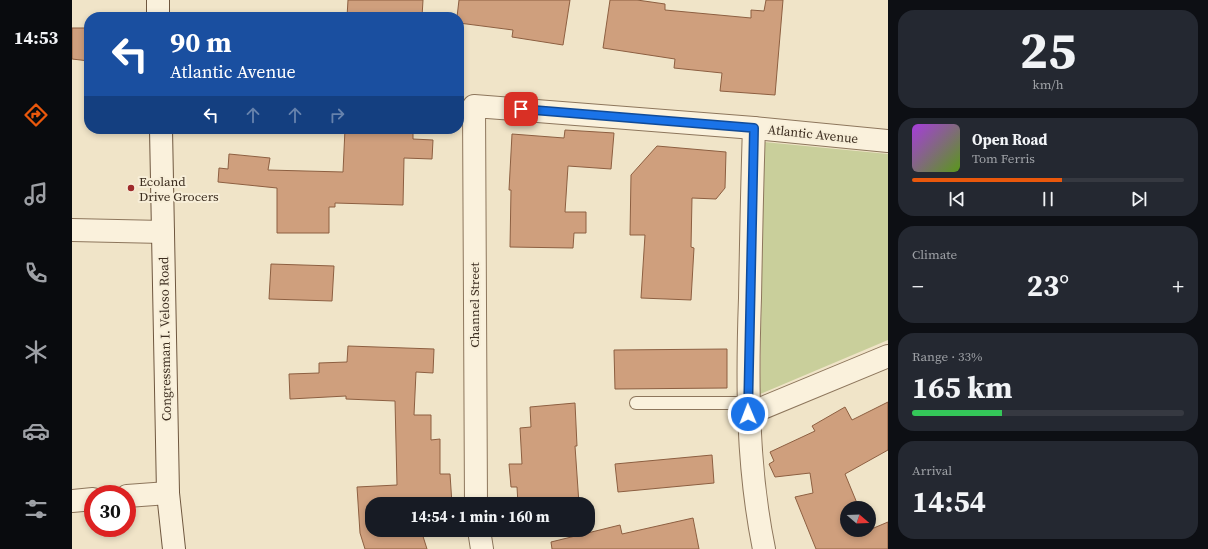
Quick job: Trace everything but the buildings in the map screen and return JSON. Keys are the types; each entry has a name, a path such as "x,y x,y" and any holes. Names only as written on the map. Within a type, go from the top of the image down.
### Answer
{"street":[{"path":"158,0 158,12"},
{"name":"Atlantic Avenue","path":"474,106 754,128 888,141"},
{"name":"Channel Street","path":"474,106 476,497"},
{"path":"754,128 748,408 758,521 764,549"},
{"name":"Congressman I. Veloso Road","path":"161,134 168,493 174,549"},
{"path":"72,230 163,232"},
{"path":"748,408 888,356"},
{"path":"136,495 168,493"},
{"path":"72,501 84,500"},
{"path":"480,537 482,549"}],"lane":[{"path":"636,403 748,408"}],"green space":[{"path":"764,142 888,154 888,340 760,394"}],"place":[{"name":"Ecoland Drive Grocers","path":"131,188"}],"route":[{"path":"521,109 754,128 747,385 748,414"}]}
